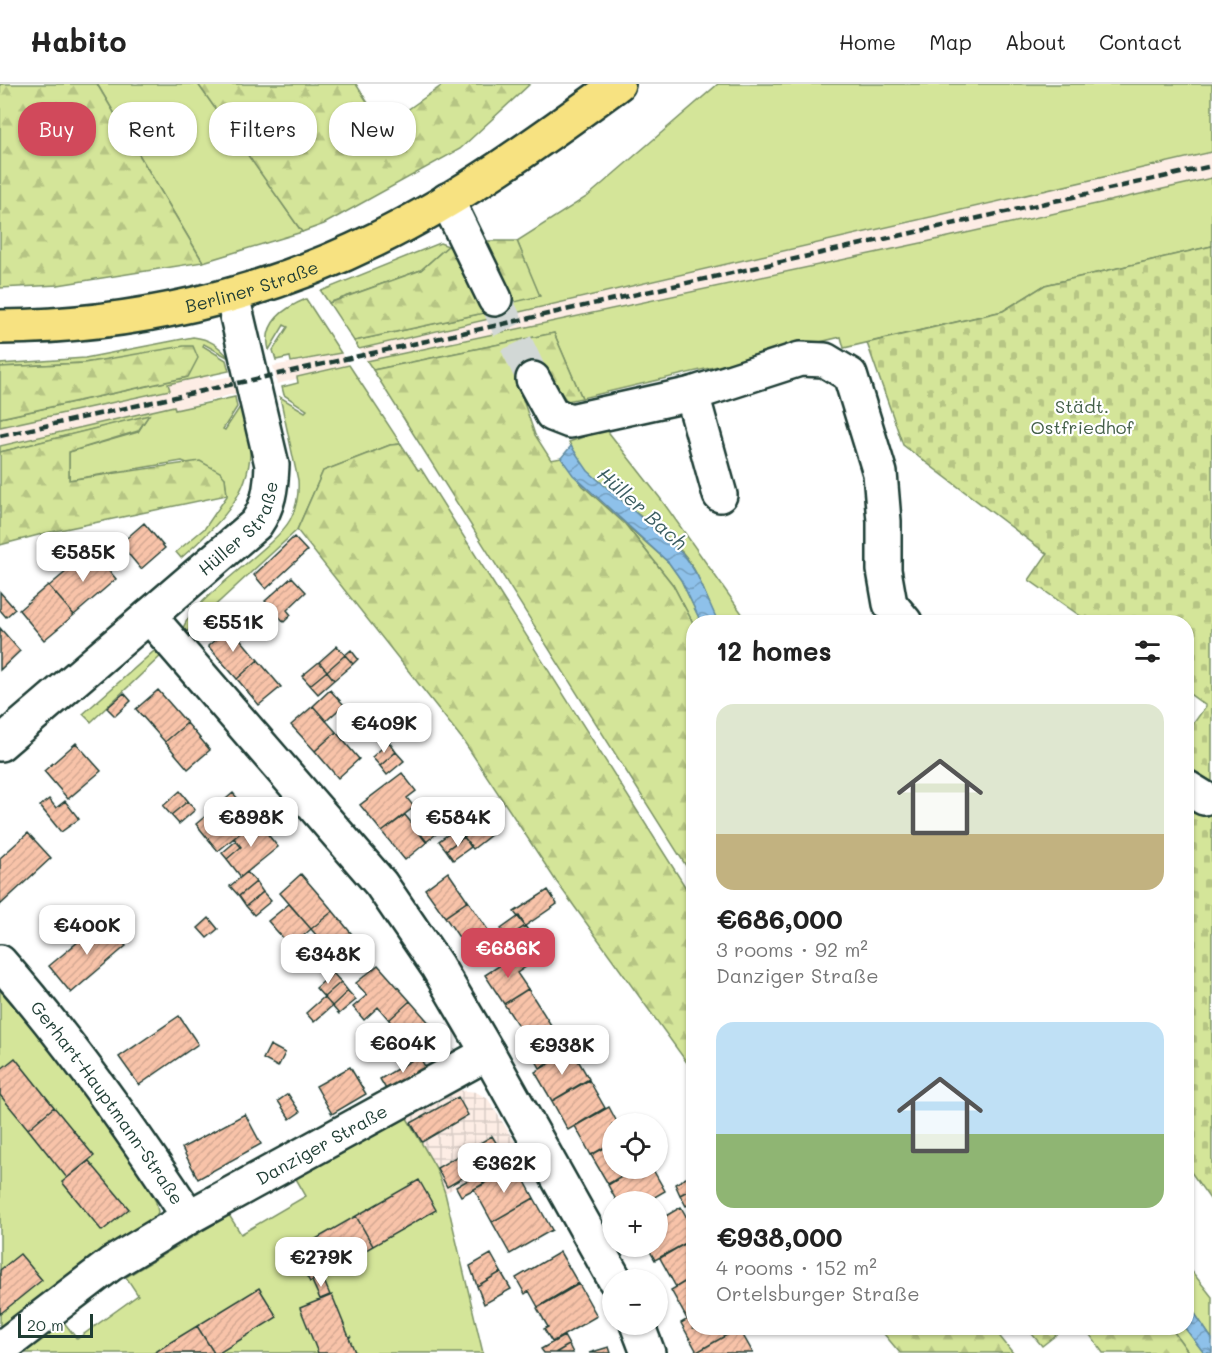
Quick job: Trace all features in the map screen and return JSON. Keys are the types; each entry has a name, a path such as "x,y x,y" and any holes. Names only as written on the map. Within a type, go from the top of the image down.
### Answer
{"main road":[{"name":"Berliner Straße","path":"0,327 55,327 114,321 232,295 338,258 447,200 483,178 618,84"}],"street":[{"path":"447,200 495,299"},
{"name":"Hüller Straße","path":"0,744 256,524 266,510 271,491 272,465 232,295"},
{"path":"533,379 552,414 570,422 692,394 800,359 825,360 850,375 880,473 884,521 884,570 890,604 899,615"},
{"path":"692,394 720,495"},
{"path":"149,616 381,884 436,966 488,1053 609,1269"},
{"name":"Gerhart-Hauptmann-Straße","path":"0,962 83,1063 137,1137 189,1217"},
{"name":"Danziger Straße","path":"0,1349 111,1264 189,1217 488,1053"},
{"path":"641,1335 648,1353"}],"shaded area":[{"path":"1212,152 1212,178 926,242 367,361 359,349"},
{"path":"341,353 349,365 277,384 273,366"},
{"path":"208,375 210,380 233,376 237,393 175,410 174,406 0,446 0,427 169,390 168,384"},
{"path":"458,1090 476,1092 488,1099 520,1150 445,1193 436,1168 406,1117"}],"green space":[{"path":"0,84 97,84 108,102 108,156 140,156 203,262 58,285 0,288"},
{"path":"97,84 198,84 211,102 209,156 249,156 302,232 203,262 140,156 197,156 197,102 108,102"},
{"path":"198,84 356,84 367,102 329,102 329,156 416,156 416,104 444,84 530,84 460,149 324,224 302,232 249,156 317,156 317,102 211,102"},
{"path":"718,84 1212,84 1212,152 359,349 354,341 484,313 480,303 512,295 539,296 517,241 588,196"},
{"path":"1212,178 1212,246 1045,285 1003,311 844,348 841,337 582,398 554,333 373,370 367,361 926,242"},
{"path":"483,241 517,241 540,296 515,302 511,296 502,298"},
{"path":"440,243 448,246 421,270 329,303 321,291"},
{"path":"448,246 468,257 484,313 354,341 329,303 421,270"},
{"name":"Städt. Ostfriedhof","path":"1212,246 1212,1202 1194,1176 1194,723 1206,706 1194,697 1194,615 1079,615 1029,580 1047,554 903,445 867,343 1003,311 1045,285"},
{"path":"306,299 341,353 291,362 290,357 276,360 273,350 288,327 284,325 269,350 268,340 272,324 283,312"},
{"path":"554,333 582,398 567,401 548,375 517,382 535,435 551,460 561,458 583,486 625,524 673,585 689,615 686,615 686,866 373,370"},
{"path":"193,337 209,341 221,350 229,358 204,344 203,346 226,360 229,371 168,384 170,390 0,427 0,418 187,377 193,347 84,363 0,367 0,364 85,358"},
{"path":"193,346 198,358 188,377 0,418 0,367 84,363"},
{"path":"349,365 401,444 390,445 323,471 297,530 182,636 185,624 195,610 280,533 290,520 297,500 298,480 280,397 305,412 307,410 284,395 282,387 298,383 297,377"},
{"path":"235,397 237,407 223,429 225,430 240,407 250,442 249,464 245,481 229,510 181,558 176,552 205,528 227,496 225,478 182,461 69,480 69,452 138,432 148,416 0,452 0,446 174,406 175,410"},
{"path":"149,415 138,431 69,452 69,480 200,461 220,472 225,478 227,495 46,533 0,545 0,452"},
{"path":"606,429 660,498 743,615 714,615 698,578 683,553 654,526 591,475 569,442"},
{"path":"401,444 418,470 421,469 686,888 686,1061 556,881 463,740 297,530 323,471 390,445"},
{"path":"625,524 669,563 681,580 698,615 689,615 673,585"},
{"path":"159,650 165,652 91,722 83,714 153,652"},
{"path":"0,988 77,1083 135,1165 156,1202 158,1212 154,1220 0,1330"},
{"path":"404,1113 436,1168 445,1193 483,1353 22,1353 63,1321 77,1339 138,1295 126,1277 229,1215 241,1234 306,1196 295,1177"},
{"path":"1194,1274 1212,1297 1212,1339 1194,1312"},
{"path":"885,1335 999,1335 1013,1353 900,1353"},
{"path":"1033,1335 1056,1335 1042,1346"},
{"path":"1090,1335 1176,1335 1189,1353 1103,1353"},
{"path":"1176,1335 1190,1335 1204,1353 1189,1353"}],"water":[{"path":"571,446 588,471 685,556 697,575 715,615 698,615 681,580 669,563 573,475 561,458"},
{"path":"1194,1312 1212,1339 1212,1353 1204,1353 1190,1335 1194,1335"}],"building":[{"path":"144,523 165,548 141,569 120,544"},
{"path":"113,537 128,553 119,561 105,544"},
{"path":"294,537 307,551 266,589 254,575"},
{"path":"98,539 112,556 103,563 90,546"},
{"path":"92,550 116,579 74,615 49,586"},
{"path":"292,577 306,592 287,610 291,615 284,622 265,601"},
{"path":"48,585 74,615 44,640 19,610"},
{"path":"0,592 15,609 6,617 0,610"},
{"path":"230,627 258,660 237,679 208,646"},
{"path":"0,628 20,651 0,670"},
{"path":"337,646 345,655 327,671 319,662"},
{"path":"351,650 358,659 353,664 345,655"},
{"path":"345,655 353,664 334,680 327,671"},
{"path":"258,660 281,687 259,705 237,679"},
{"path":"319,662 327,671 310,685 302,676"},
{"path":"327,671 334,680 318,694 310,685"},
{"path":"158,690 187,723 165,742 136,709"},
{"path":"330,690 344,705 326,721 313,706"},
{"path":"124,693 131,701 115,716 107,708"},
{"path":"313,706 336,732 315,751 291,725"},
{"path":"187,723 210,750 188,769 165,742"},
{"path":"336,732 359,759 338,778 315,751"},
{"path":"389,742 396,752 380,766 372,757"},
{"path":"76,743 101,771 68,799 44,771"},
{"path":"396,752 404,761 387,775 380,766"},
{"path":"402,773 416,791 407,798 414,807 382,832 360,805"},
{"path":"180,791 188,801 171,815 163,806"},
{"path":"233,793 256,820 218,851 196,824"},
{"path":"49,799 56,808 65,801 79,819 61,832 40,806"},
{"path":"188,801 195,810 179,824 171,815"},
{"path":"430,809 445,827 426,842 412,824"},
{"path":"477,813 484,823 464,837 457,828"},
{"path":"405,815 427,842 405,860 382,832"},
{"path":"256,820 278,847 241,877 227,859 241,847 234,838"},
{"path":"484,823 492,834 473,849 464,837"},
{"path":"457,828 464,837 446,850 439,841"},
{"path":"28,833 51,858 0,905 0,858"},
{"path":"464,837 471,847 453,860 446,850"},
{"path":"236,841 241,847 227,859 222,853"},
{"path":"247,872 256,882 239,896 230,886"},
{"path":"448,872 468,901 445,917 425,889"},
{"path":"301,874 333,911 311,929 280,893"},
{"path":"256,882 263,892 246,906 239,896"},
{"path":"548,890 557,904 525,926 514,912"},
{"path":"263,892 271,901 254,915 246,906"},
{"path":"468,901 488,930 465,946 445,917"},
{"path":"289,904 311,929 291,947 268,921"},
{"path":"333,911 355,938 334,956 311,929"},
{"path":"519,916 525,926 507,938 501,929"},
{"path":"209,918 218,929 207,938 198,928"},
{"path":"104,920 126,946 71,993 49,966"},
{"path":"525,926 532,936 514,949 507,938"},
{"path":"519,953 527,966 517,973 528,989 504,1004 485,975"},
{"path":"378,965 410,1001 389,1020 378,1007 364,1020 353,1007 367,995 356,983"},
{"path":"333,973 341,982 324,997 316,988"},
{"path":"341,982 348,991 332,1006 324,997"},
{"path":"528,989 551,1025 528,1041 504,1004"},
{"path":"348,991 356,1000 339,1014 332,1006"},
{"path":"324,997 332,1006 314,1022 306,1013"},
{"path":"410,1001 439,1034 418,1053 411,1045 400,1056 385,1039 396,1029 389,1020"},
{"path":"179,1016 198,1044 139,1085 119,1057"},
{"path":"558,1032 563,1043 536,1056 531,1046"},
{"path":"567,1041 572,1050 540,1068 534,1057"},
{"path":"270,1045 285,1053 278,1067 263,1059"},
{"path":"572,1050 589,1079 552,1101 535,1072"},
{"path":"419,1056 426,1068 387,1091 380,1079"},
{"path":"15,1058 54,1107 28,1129 0,1095 0,1070"},
{"path":"350,1067 366,1094 332,1114 316,1086"},
{"path":"589,1080 605,1108 568,1130 552,1101"},
{"path":"288,1094 300,1112 290,1119 278,1101"},
{"path":"458,1097 468,1115 422,1142 411,1123"},
{"path":"54,1107 94,1156 67,1178 28,1129"},
{"path":"609,1107 612,1113 602,1113 602,1149 591,1155 575,1126"},
{"path":"245,1114 261,1144 198,1179 182,1148"},
{"path":"492,1136 503,1154 447,1187 437,1168"},
{"path":"602,1149 602,1174 591,1155"},
{"path":"89,1161 129,1209 102,1231 62,1182"},
{"path":"516,1165 534,1198 492,1222 474,1189"},
{"path":"478,1174 484,1184 461,1196 456,1187"},
{"path":"686,1178 686,1192 680,1195 675,1184"},
{"path":"605,1179 616,1179 608,1184"},
{"path":"618,1179 658,1179 665,1191 611,1191 608,1185"},
{"path":"419,1180 436,1210 373,1246 356,1216"},
{"path":"686,1192 686,1206 680,1195"},
{"path":"534,1198 552,1230 510,1254 492,1222"},
{"path":"681,1207 686,1216 686,1243 668,1253 668,1215"},
{"path":"356,1216 373,1246 310,1282 293,1252"},
{"path":"686,1243 686,1281 676,1287 660,1258 668,1257 668,1253"},
{"path":"560,1252 578,1283 538,1307 529,1291 525,1294 516,1278"},
{"path":"20,1254 42,1280 0,1314 0,1270"},
{"path":"491,1254 501,1272 477,1286 470,1266"},
{"path":"501,1272 511,1289 484,1304 477,1286"},
{"path":"322,1276 330,1295 320,1299 312,1281"},
{"path":"686,1281 686,1317 671,1290"},
{"path":"579,1284 597,1316 552,1342 544,1329 548,1327 537,1308"},
{"path":"259,1288 277,1317 219,1353 214,1353 197,1326"},
{"path":"332,1295 349,1337 351,1336 349,1338 355,1352 353,1353 318,1353 300,1308"},
{"path":"686,1320 686,1332 681,1323"},
{"path":"197,1326 214,1353 154,1353 171,1342"},
{"path":"688,1335 727,1335 697,1352"},
{"path":"727,1335 743,1335 753,1353 697,1353"},
{"path":"564,1336 569,1345 555,1353 544,1353 541,1349"},
{"path":"569,1345 573,1353 555,1353"},
{"path":"609,1347 611,1353 589,1353"}],"tunnel":[{"path":"495,299 533,379"}],"railway":[{"path":"0,436 1212,166"}],"water label":[{"name":"Hüller Bach","path":"643,508"}]}
